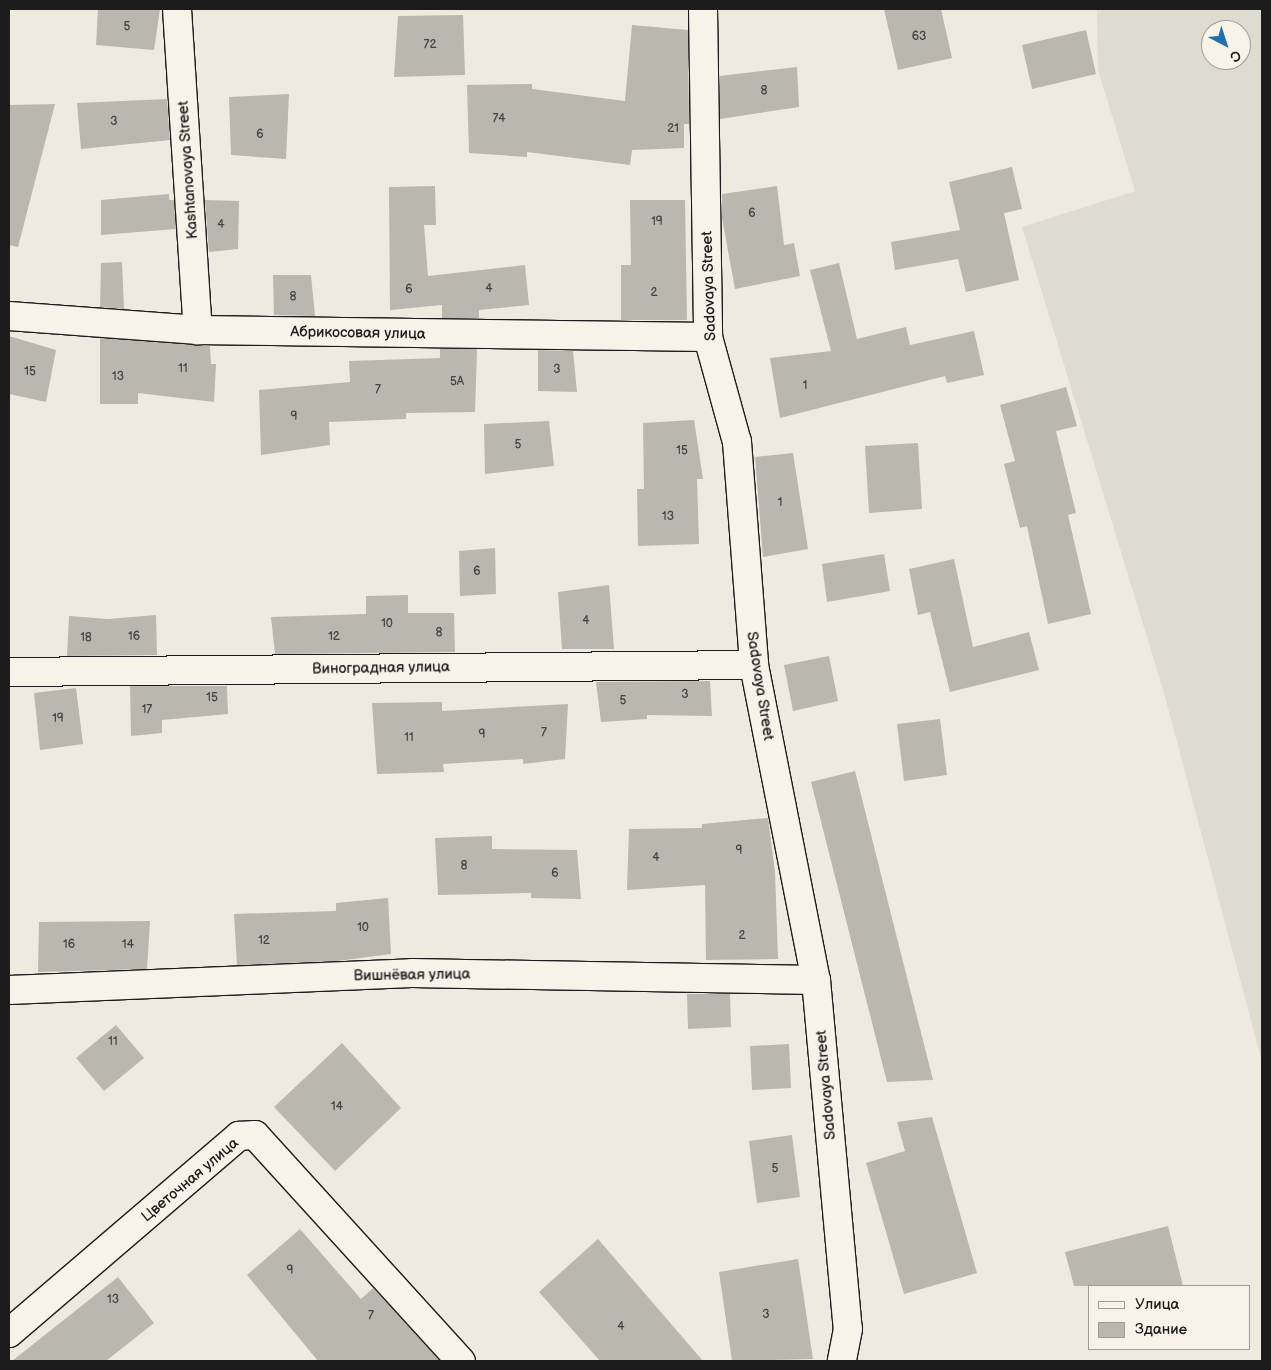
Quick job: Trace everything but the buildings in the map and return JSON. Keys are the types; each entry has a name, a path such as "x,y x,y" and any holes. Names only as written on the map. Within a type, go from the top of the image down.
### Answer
{"street":[{"name":"Kashtanovaya Street","path":"177,9 198,330"},
{"name":"Sadovaya Street","path":"703,9 708,337 737,442 754,665 816,980 848,1329 842,1361"},
{"name":"Абрикосовая улица","path":"9,316 198,330 708,337"},
{"name":"Виноградная улица","path":"9,672 754,665"},
{"name":"Вишнёвая улица","path":"9,990 412,973 816,980"},
{"name":"Цветочная улица","path":"9,1333 239,1136 255,1135 461,1361"}],"shaded area":[{"path":"1097,9 1262,9 1262,1062 1164,693 1022,227 1135,191 1098,70"}]}
